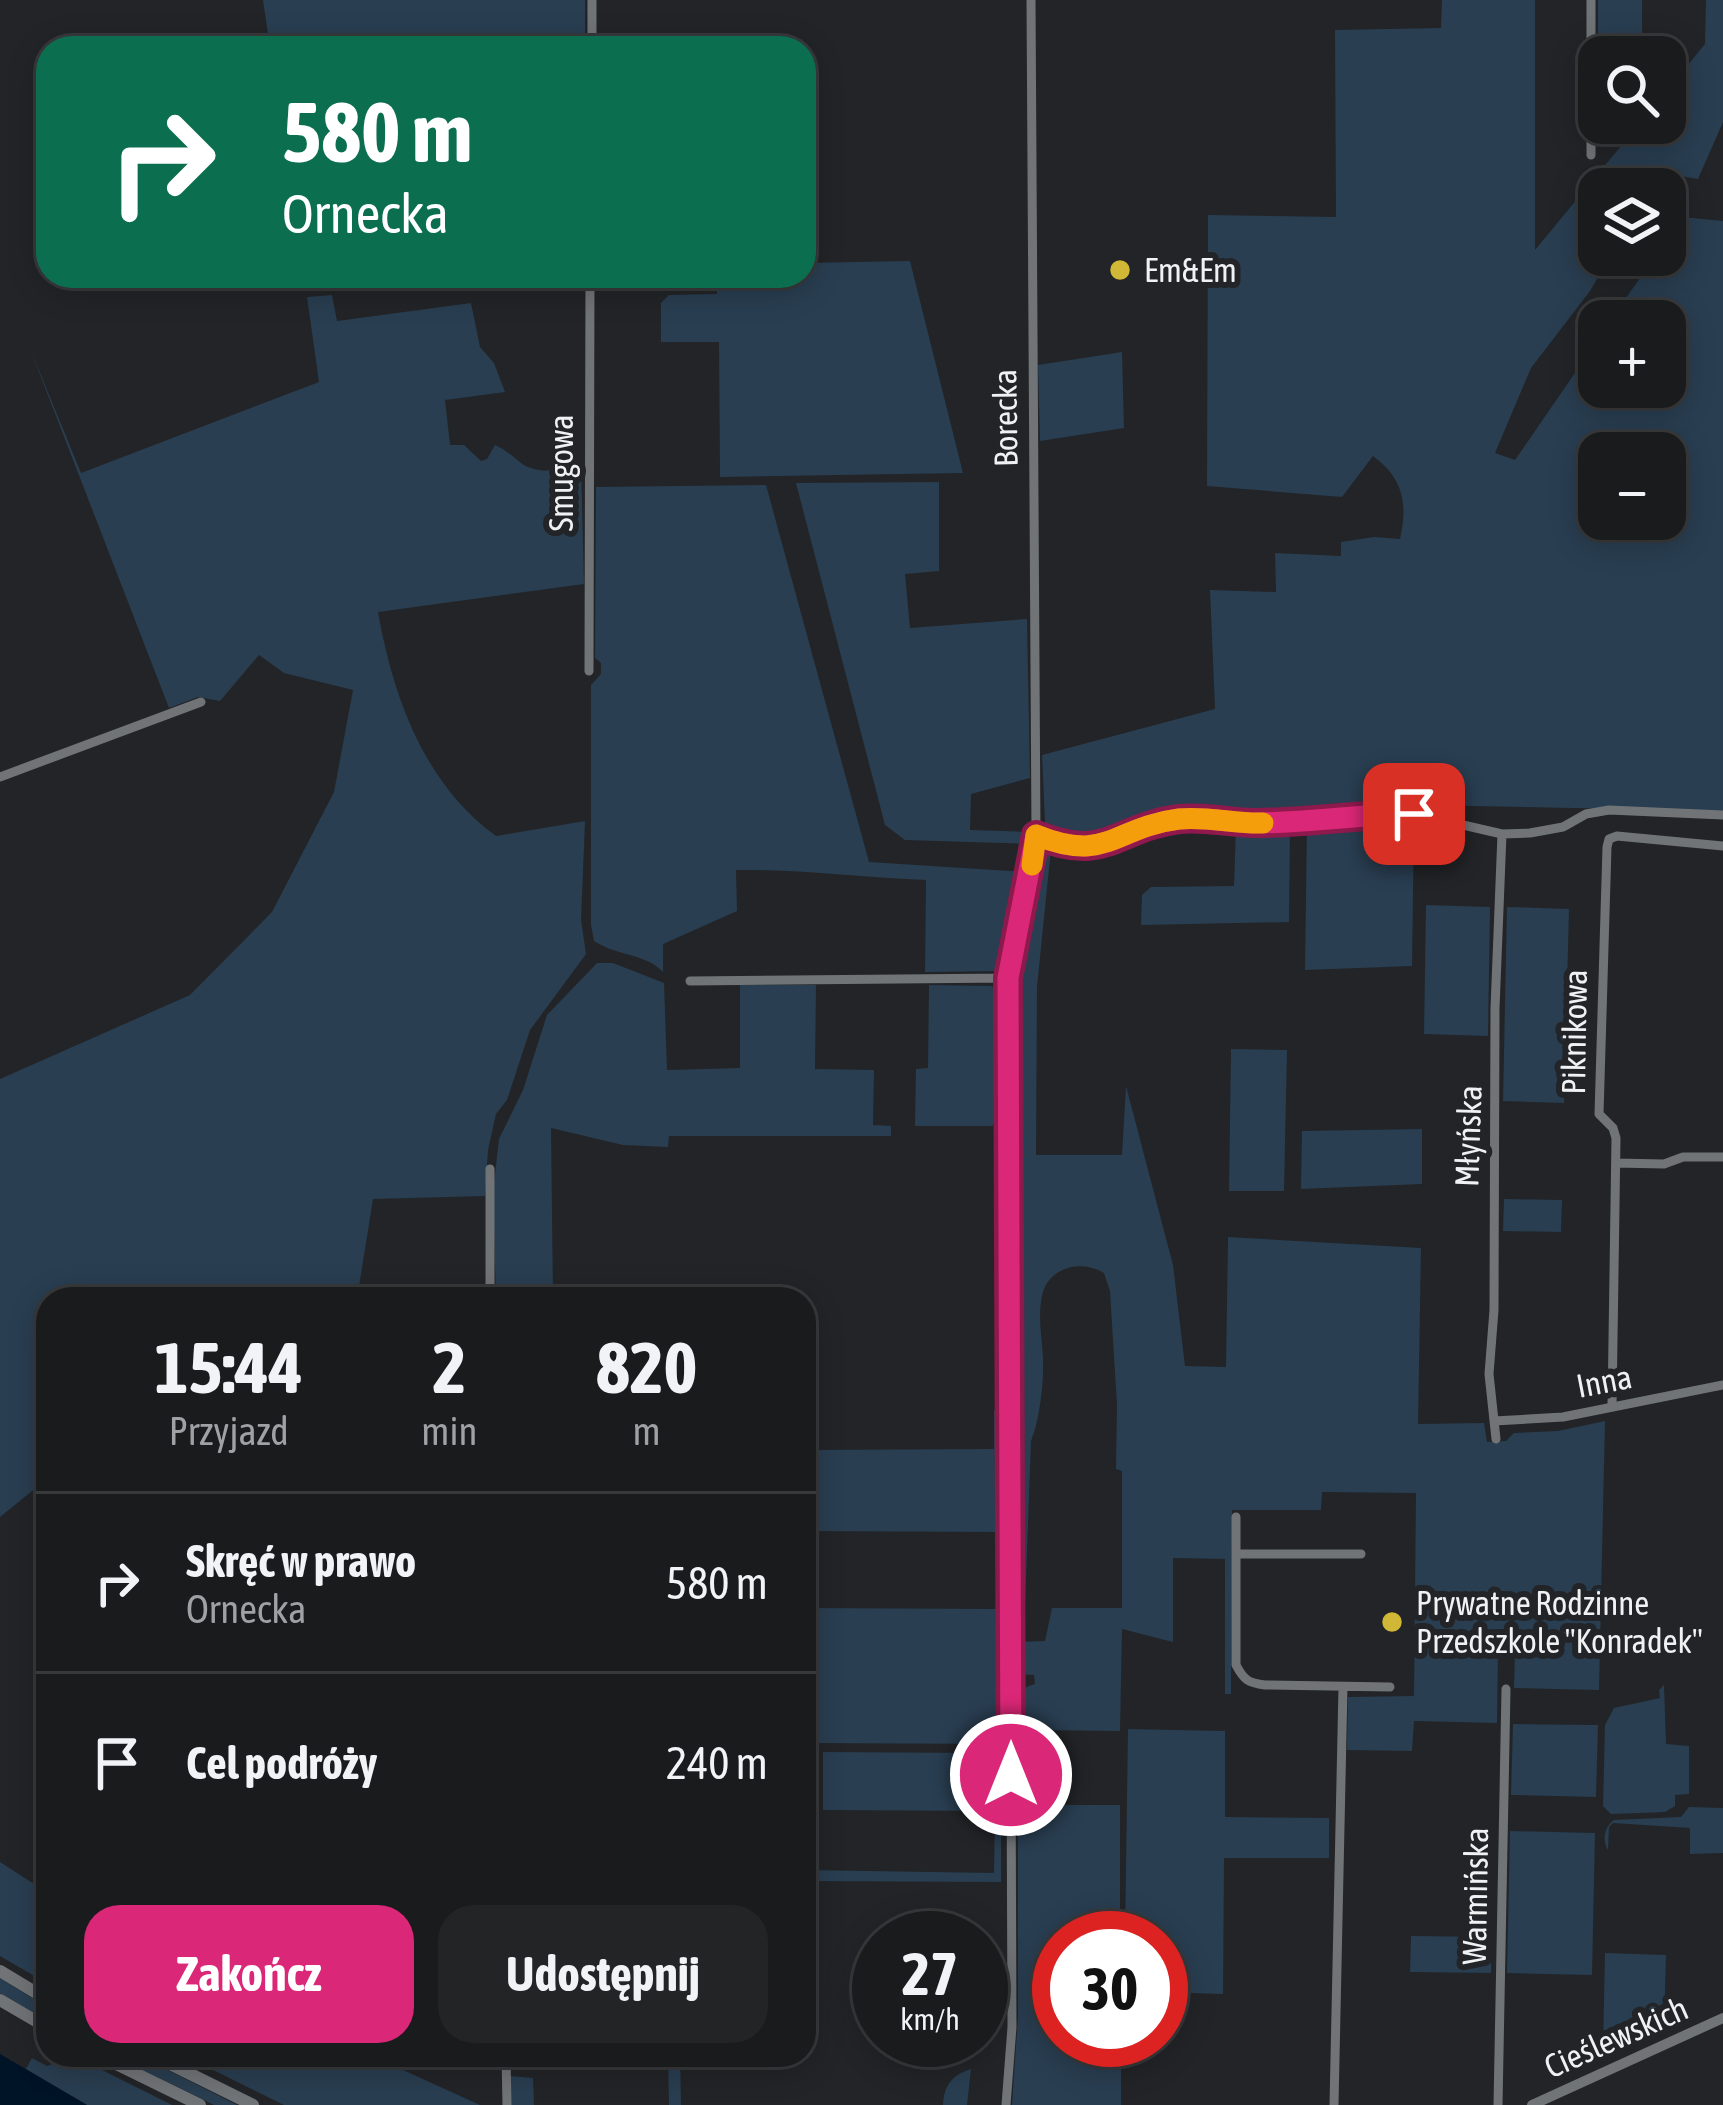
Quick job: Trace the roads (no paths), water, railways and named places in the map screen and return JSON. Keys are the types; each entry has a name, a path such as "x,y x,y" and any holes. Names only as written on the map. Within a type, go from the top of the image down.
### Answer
{"main road":[{"path":"0,1971 36,1993"},
{"path":"0,2000 36,2021"},
{"path":"122,2067 200,2105"},
{"path":"176,2067 250,2104"}],"street":[{"path":"592,0 592,36"},
{"name":"Borecka","path":"1006,2105 1012,2027 1008,978 1036,835 1031,0"},
{"path":"1592,0 1592,154"},
{"name":"Smugowa","path":"589,671 590,288"},
{"path":"0,777 201,702"},
{"path":"1036,835 1083,848 1177,819 1258,823 1398,814 1502,833 1548,831 1595,811 1723,814"},
{"name":"Młyńska","path":"1496,1438 1489,1375 1495,1287 1495,1008 1502,833"},
{"name":"Piknikowa","path":"1612,1407 1616,1134 1599,1114 1608,843 1622,836 1723,846"},
{"path":"690,981 1008,978"},
{"path":"1616,1163 1664,1164 1683,1157 1723,1157"},
{"path":"490,1169 490,1287"},
{"name":"Inna","path":"1493,1420 1563,1417 1723,1385"},
{"path":"1236,1517 1236,1665 1242,1676 1249,1683 1265,1685 1390,1687"},
{"path":"1236,1554 1361,1554"},
{"path":"1334,2105 1343,1687"},
{"name":"Warmińska","path":"1498,2105 1506,1689"},
{"name":"Cieślewskich","path":"1532,2105 1723,2018"},
{"path":"506,2067 507,2105"}],"place":[{"name":"Em&Em","path":"1120,270"},
{"name":"Prywatne Rodzinne Przedszkole \"Konradek\"","path":"1392,1622"}]}
